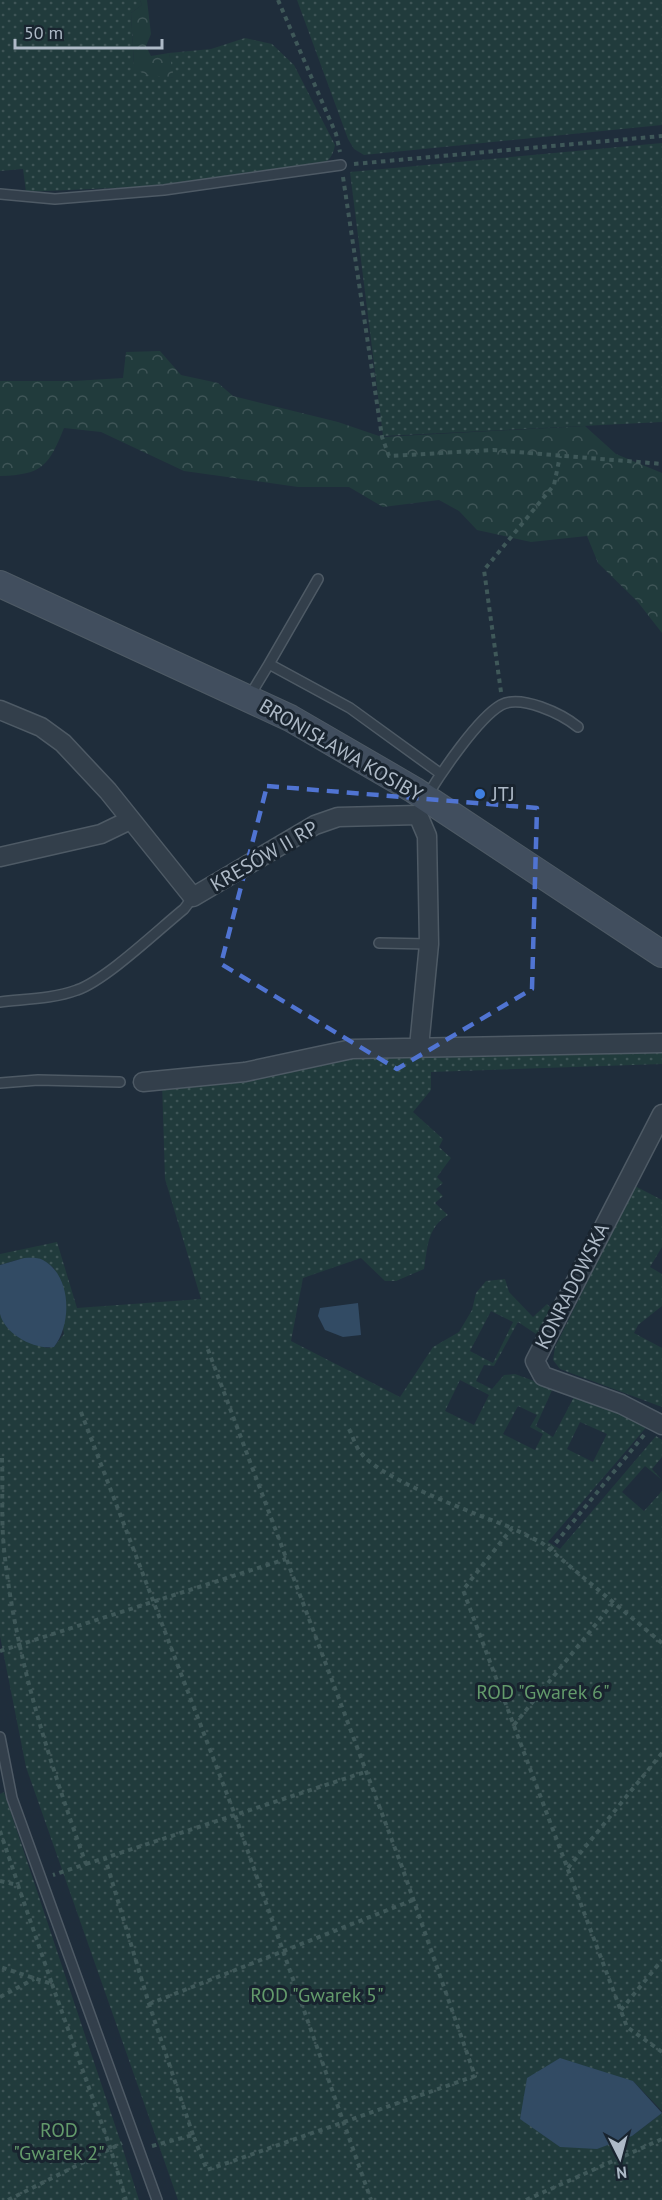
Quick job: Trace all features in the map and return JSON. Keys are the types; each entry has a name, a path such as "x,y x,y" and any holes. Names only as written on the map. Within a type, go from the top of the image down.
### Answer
{"street":[{"name":"BRONISŁAWA KOSIBY","path":"0,584 249,697 353,753 422,807 662,954"},
{"name":"KRESÓW II RP","path":"0,710 41,727 63,743 108,791 193,897 315,825 338,817 422,807"},
{"name":"BRONISŁAWA KOSIBY","path":"419,1047 429,944 427,836 422,807"},
{"path":"0,857 101,834 130,820"},
{"path":"143,1082 245,1072 352,1049 662,1043"},
{"name":"KONRADOWSKA","path":"659,1423 621,1404 543,1376 535,1361 662,1114"}],"lane":[{"path":"0,194 55,199 164,190 341,165"},
{"path":"249,697 318,579"},
{"path":"269,664 350,708 441,774"},
{"path":"422,807 441,774 489,714 502,704 527,704 546,709 565,716 578,728"},
{"path":"0,1002 79,990 103,975 184,909 193,897"},
{"path":"379,943 429,944"},
{"path":"0,1083 38,1080 120,1082"},
{"path":"0,1737 12,1798 157,2200"}],"path":[{"path":"278,0 336,134 382,437 389,456 493,450 662,464"},
{"path":"341,165 662,136"},
{"path":"502,704 484,570 554,485 560,456"},
{"path":"105,1858 149,2004 207,2170 475,2076 414,1899 207,1347"},
{"path":"81,1412 235,1815 371,2200"},
{"path":"551,1548 659,1423"},
{"path":"349,1430 362,1455 387,1473 449,1503 512,1528 551,1548 662,1643"},
{"path":"2,1458 4,1549 20,1645 49,1759 86,1864"},
{"path":"512,1528 463,1590 627,2027 662,2052"},
{"path":"0,1651 286,1559"},
{"path":"514,1725 613,1603"},
{"path":"567,1868 662,1753"},
{"path":"41,1880 366,1772"},
{"path":"0,1831 110,2146 126,2200"},
{"path":"0,1881 18,1885"},
{"path":"149,2004 414,1899"},
{"path":"621,2011 662,1960"},
{"path":"0,1967 52,1984"},
{"path":"0,1997 35,1978"},
{"path":"140,2150 193,2135"},
{"path":"8,2200 110,2146 134,2139"},
{"path":"526,2200 662,2139"}],"highlighted area":[{"path":"267,786 537,808 532,989 397,1069 221,964"}],"green space":[{"path":"0,0 140,0 142,5 131,13 134,65 173,78 169,53 211,49 245,38 272,44 294,65 335,145 332,155 319,165 155,186 26,192 23,169 0,171"},
{"path":"140,0 147,0 151,34 146,46 151,56 169,53 174,78 143,74 134,65 131,13 142,5"},
{"path":"297,0 662,0 662,125 364,155 354,149 348,139"},
{"path":"662,143 662,422 383,436 350,172"},
{"path":"160,351 181,375 218,383 233,396 338,422 382,437 585,426 616,454 662,473 662,633 637,601 598,563 587,536 531,542 477,530 459,511 439,500 383,507 349,487 298,487 184,471 101,432 64,428 54,451 42,466 26,473 0,476 0,381 74,381 123,378 126,352"},
{"path":"662,1048 662,1064 431,1072 431,1090 413,1112 443,1139 439,1147 451,1158 437,1177 443,1183 436,1189 443,1196 435,1203 448,1215 432,1232 424,1269 396,1281 385,1281 361,1258 303,1278 291,1341 400,1397 433,1347 459,1332 472,1310 476,1293 486,1281 505,1279 509,1292 533,1317 547,1304 552,1317 539,1336 518,1322 494,1366 484,1365 476,1381 492,1389 504,1375 515,1374 553,1388 536,1426 553,1437 575,1395 649,1424 548,1542 560,1549 656,1436 662,1440 662,1457 652,1469 662,1480 645,1466 622,1492 644,1511 662,1491 662,2111 633,2081 545,2134 560,2147 632,2136 662,2113 662,2200 178,2200 26,1767 0,1636 0,1314 8,1327 46,1348 54,1347 64,1334 54,1268 40,1260 28,1258 0,1265 0,1254 57,1242 77,1308 201,1299 165,1179 162,1083 354,1052","holes":["491,1311 513,1322 493,1363 470,1351","460,1380 489,1395 474,1425 445,1411","518,1406 537,1415 530,1427 543,1434 535,1450 503,1434","580,1422 607,1434 593,1462 567,1449"]},
{"path":"635,1186 662,1200 662,1247 650,1267 662,1274 662,1306 638,1325 634,1333 662,1348 662,1407 560,1369 553,1360 555,1347"},
{"name":"ROD \"Gwarek 2\"","path":"4,1792 139,2200 0,2200 0,1794"}],"water":[{"path":"24,1258 43,1260 53,1267 64,1288 66,1314 64,1326 54,1347 38,1346 21,1339 8,1328 0,1314 0,1265"},
{"path":"358,1303 361,1335 343,1337 325,1330 318,1316 320,1308"},
{"path":"560,2058 633,2081 662,2113 632,2136 597,2149 560,2147 520,2119 527,2078"}],"place":[{"name":"JTJ","path":"480,794"}],"park label":[{"name":"ROD \"Gwarek 6\"","path":"543,1692"},
{"name":"ROD \"Gwarek 5\"","path":"317,1995"}]}
